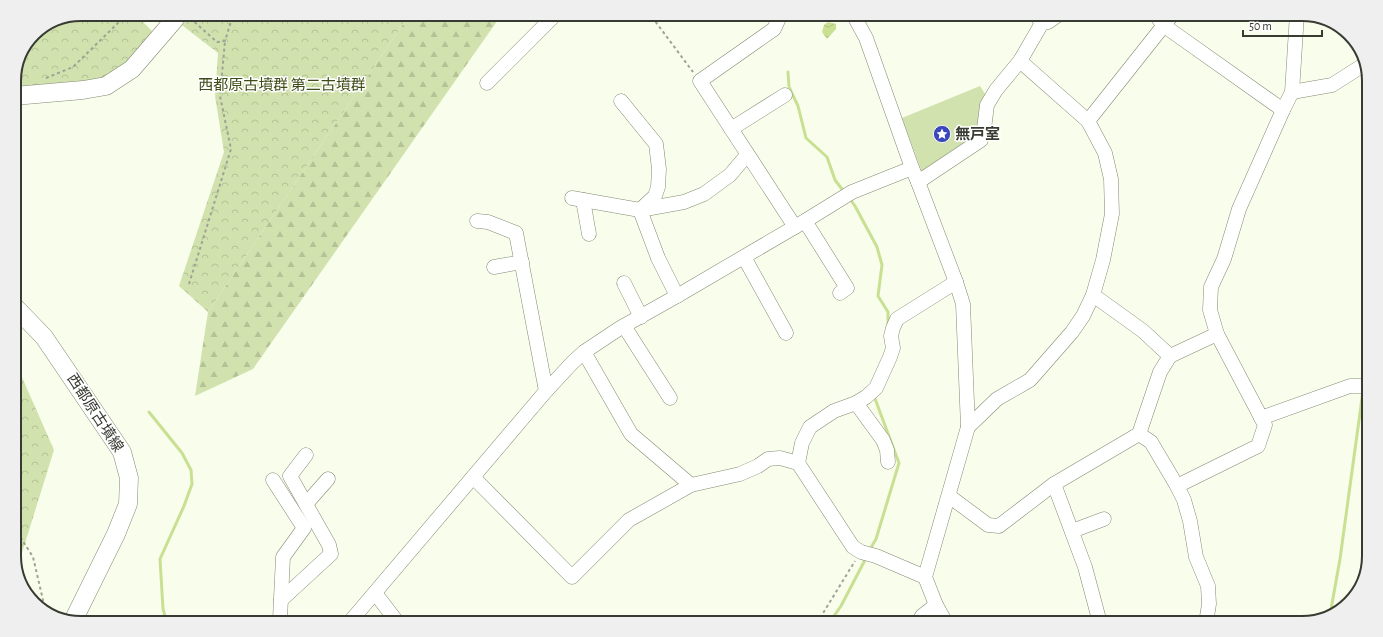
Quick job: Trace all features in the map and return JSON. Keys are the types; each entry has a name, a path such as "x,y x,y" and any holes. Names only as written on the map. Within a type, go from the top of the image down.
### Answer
{"main road":[{"path":"21,95 83,90 106,86 132,68 172,21"},
{"name":"西都原古墳線","path":"21,313 44,337 122,452 128,478 128,504 116,534 76,616"}],"street":[{"path":"487,83 549,21"},
{"path":"778,21 774,29 700,82 747,155 848,288 840,293"},
{"path":"860,21 963,304 968,427 925,577 942,616"},
{"path":"918,182 981,140 987,105 996,90 1020,61 1037,21"},
{"path":"1088,121 1162,21"},
{"path":"1168,21 1283,110"},
{"path":"1176,486 1258,446 1265,425 1217,334 1210,310 1211,286 1224,259 1238,208 1292,92 1297,21"},
{"path":"968,427 997,399 1030,380 1072,332 1083,316 1094,295 1112,214 1111,179 1105,153 1088,121 1020,61"},
{"path":"1292,92 1332,85 1360,67"},
{"path":"731,129 785,95"},
{"path":"621,101 656,144 659,169 658,187 655,196 640,210"},
{"path":"589,234 578,199 640,210 684,202 704,194 730,175 747,155"},
{"path":"355,616 546,391 584,352 624,326 744,257 847,195 912,168"},
{"path":"640,210 658,258 677,296"},
{"path":"477,221 488,222 516,233 546,391"},
{"path":"744,257 786,333"},
{"path":"494,268 522,262"},
{"path":"798,463 802,443 810,427 834,411 866,396 890,357 893,348 891,336 897,319 956,282"},
{"path":"624,283 641,317"},
{"path":"1094,295 1143,331 1170,356"},
{"path":"624,326 670,398"},
{"path":"949,496 988,525 999,526 1054,484 1139,434 1160,372 1170,356 1217,334"},
{"path":"584,352 631,434 691,486"},
{"path":"1261,418 1350,386 1362,386"},
{"path":"866,396 887,450 888,462"},
{"path":"1139,434 1151,442 1184,500 1190,521 1196,556 1208,586 1209,604 1207,616"},
{"path":"281,600 332,554 329,545 290,476 306,455"},
{"path":"473,477 572,577 628,520 691,486 740,474 758,466 768,459 780,458 798,463 853,547 925,577"},
{"path":"306,504 328,479"},
{"path":"273,480 304,528 283,557 280,616"},
{"path":"1054,484 1085,567 1098,616"},
{"path":"1072,531 1104,519"},
{"path":"375,593 393,616"},
{"path":"922,616 936,605"}],"path":[{"path":"46,78 73,67 118,23 116,21"},
{"path":"193,21 217,42 225,41"},
{"path":"189,284 231,149 220,96 225,41 231,21"},
{"path":"655,21 700,82"},
{"path":"21,538 33,557 43,600 42,602"},
{"path":"822,616 866,553"}],"green space":[{"path":"80,21 142,21 159,38 106,86 21,95 21,77 23,65 31,47 38,38 47,31 58,26 69,22"},
{"name":"西都原古墳群 第二古墳群","path":"177,21 405,21 208,312 179,286 224,152 215,96 218,53"},
{"path":"405,21 497,21 253,369 195,396 208,312"},
{"path":"980,86 987,97 978,137 923,175 902,118"},
{"path":"21,375 54,450 21,556"}],"water":[{"path":"828,22 836,24 836,29 827,39 822,32 824,25"}],"waterway":[{"path":"788,72 789,87 798,106 806,138 827,157 835,180 845,193"},
{"path":"850,199 877,247 882,265 878,296 888,312 888,325"},
{"path":"869,551 876,539 899,463 874,396"},
{"path":"1331,609 1340,559 1362,398"},
{"path":"149,412 182,453 191,470 192,484 184,506 160,559 163,609 165,616"},
{"path":"834,616 841,606 866,558"}],"place":[{"name":"無戸室","path":"942,134"}]}
